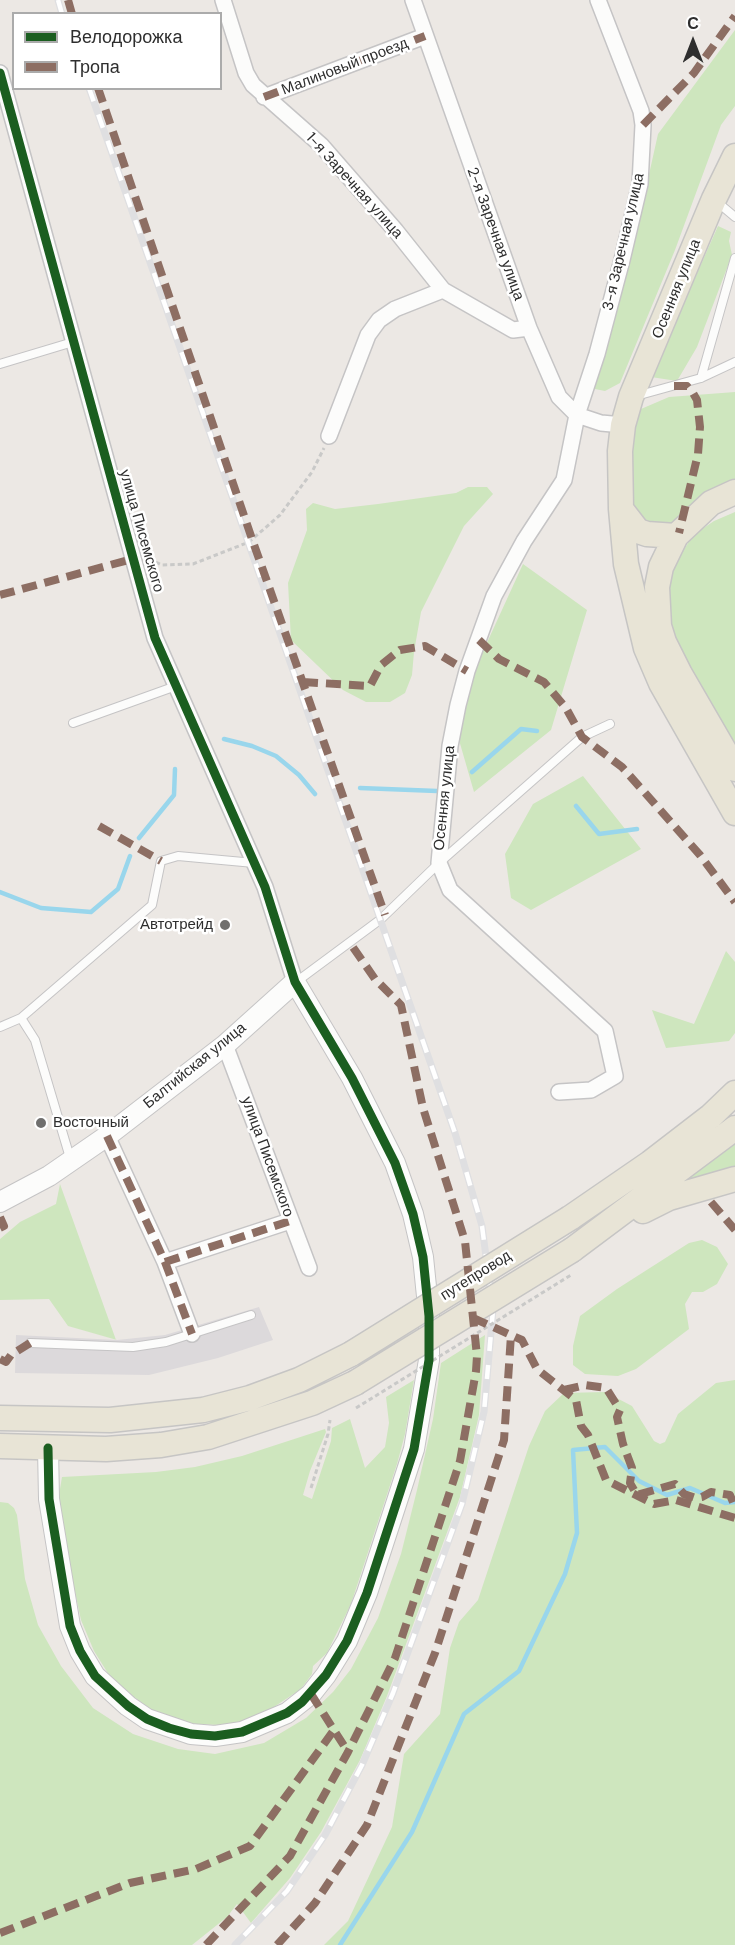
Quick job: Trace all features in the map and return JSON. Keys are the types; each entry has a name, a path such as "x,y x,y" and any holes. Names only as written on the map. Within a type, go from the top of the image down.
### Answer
{"main road":[{"name":"Осенняя улица","path":"735,156 714,199 631,397 622,424 620,451 621,510 626,564 646,648 661,683 735,813"},
{"path":"735,492 711,503 676,536 661,567 657,587 659,626 664,642 735,769"},
{"path":"621,510 638,531 647,534 676,536"},
{"name":"путепровод","path":"0,1418 110,1420 203,1410 250,1398 299,1380 351,1354 570,1218 650,1163 711,1116 735,1093"},
{"path":"581,1244 735,1128"},
{"path":"581,1244 669,1198 735,1179"},
{"name":"путепровод","path":"48,1448 106,1449 161,1445 208,1437 312,1402 355,1383 581,1244"},
{"path":"0,1446 48,1448"}],"street":[{"name":"1-я Заречная улица","path":"224,0 246,73 252,85 321,144 443,290 513,330 529,328"},
{"name":"2-я Заречная улица","path":"413,0 529,328 559,396 577,415"},
{"name":"3-я Заречная улица","path":"577,415 597,354 637,195 643,125 641,111 598,0"},
{"name":"Малиновый проезд","path":"264,97 425,36"},
{"name":"улица Писемского","path":"0,73 155,638 265,887 295,982"},
{"path":"329,436 368,335 374,327 395,309 443,290"},
{"path":"577,415 601,423 622,424"},
{"name":"Осенняя улица","path":"559,1092 591,1090 615,1076 605,1031 450,890 439,863 450,746 467,671 494,596 524,540 564,480 577,415"},
{"path":"48,1448 49,1499 70,1626 80,1651 111,1692 147,1719 191,1734 215,1736 242,1732 267,1723 287,1713 311,1694 326,1676 351,1631 367,1593 414,1449 429,1360 429,1316 423,1257 413,1214 395,1163 352,1078 295,982"},
{"name":"Балтийская улица","path":"0,1202 49,1176 107,1136 225,1045 295,982"},
{"name":"улица Писемского","path":"225,1045 309,1268"},
{"path":"107,1136 165,1262 192,1334"},
{"path":"165,1262 290,1221"}],"lane":[{"path":"714,199 735,217"},
{"path":"701,378 735,258"},
{"path":"0,364 73,342"},
{"path":"631,397 701,378 735,362"},
{"path":"73,723 176,686"},
{"path":"295,982 381,919 439,863 582,737 610,724"},
{"path":"0,1027 21,1018 152,905 161,861 178,856 255,863"},
{"path":"21,1018 35,1040 71,1161"},
{"path":"30,1344 133,1347 166,1342 251,1315"}],"path":[{"path":"132,559 149,559 162,565 193,564 249,542 280,515 312,472 329,436"},
{"path":"356,1408 573,1274"},
{"path":"311,1488 328,1434 330,1420"}],"shaded area":[{"path":"259,1307 273,1340 218,1358 149,1375 15,1373 16,1335 117,1340 165,1335"}],"green space":[{"path":"735,30 735,106 721,125 675,250 620,383 605,391 590,388 638,224 658,134"},
{"path":"718,226 731,232 729,241 732,255 697,347 677,381 651,377"},
{"path":"735,392 735,485 676,521 656,527 640,523 628,501 634,412 669,397"},
{"path":"468,487 487,487 493,494 464,526 421,612 412,675 405,693 390,702 366,702 343,690 291,640 288,583 307,530 306,509 313,503 335,509 456,493"},
{"path":"735,512 735,754 673,643 665,588 693,535 714,521"},
{"path":"523,564 587,610 551,730 474,792 459,740 474,671"},
{"path":"583,776 641,849 531,910 511,898 505,854 533,804"},
{"path":"726,951 735,962 735,1033 729,1041 666,1048 652,1010 694,1024"},
{"path":"735,1135 735,1179 672,1189"},
{"path":"60,1184 116,1340 68,1326 49,1299 0,1300 0,1239 20,1222 56,1204"},
{"path":"702,1240 717,1247 728,1264 717,1284 703,1292 692,1292 685,1304 689,1329 636,1369 618,1376 585,1374 573,1365 573,1346 580,1316 617,1289 689,1243"},
{"path":"485,1335 479,1415 460,1497 387,1696 360,1760 321,1832 290,1878 251,1923 237,1904 227,1917 192,1945 0,1945 0,1502 8,1503 17,1515 25,1579 38,1625 61,1666 93,1708 133,1734 178,1749 215,1754 264,1743 306,1718 333,1692 351,1669 378,1618 401,1554 433,1419 441,1363"},
{"path":"414,1380 405,1434 397,1464 351,1604 327,1653 313,1666 312,1674 301,1689 262,1715 220,1725 196,1724 152,1710 109,1675 94,1651 81,1620 57,1507 62,1477 156,1472 195,1467 242,1456 325,1429 326,1432 303,1495 312,1499 331,1441 332,1428 350,1419 365,1468 385,1447 389,1423 386,1397"},
{"path":"735,1380 735,1945 324,1945 348,1921 392,1827 404,1754 440,1714 450,1648 459,1622 478,1600 529,1446 545,1411 564,1393 605,1392 632,1406 654,1441 660,1444 665,1442 678,1414 716,1383"}],"waterway":[{"path":"472,772 521,729 537,731"},
{"path":"224,739 252,746 276,756 299,775 315,794"},
{"path":"139,838 174,795 175,769"},
{"path":"360,788 437,791"},
{"path":"576,806 599,834 637,829"},
{"path":"0,892 41,908 91,912 118,889 130,856"},
{"path":"340,1945 412,1832 464,1714 519,1671 565,1574 577,1533 573,1450 605,1447 639,1481 667,1495 690,1488 725,1503 735,1502"}],"railway":[{"path":"58,0 61,12"},
{"path":"90,90 455,1133 482,1226 493,1310 484,1412 462,1504 393,1693 362,1765 325,1835 287,1891 235,1945"}],"marked path":[{"path":"68,0 71,12"},
{"path":"643,125 694,73 735,16"},
{"path":"264,97 425,36"},
{"path":"99,90 252,539 385,915"},
{"path":"674,386 687,386 693,393 697,400 700,427 698,454 679,533"},
{"path":"0,595 132,559"},
{"path":"479,640 499,659 544,682 566,708 582,737 622,767 700,855 735,902"},
{"path":"303,682 370,686 381,665 400,650 425,646 467,671"},
{"path":"99,826 161,861"},
{"path":"206,1945 290,1856 348,1752 395,1658 460,1461 476,1371 477,1356 465,1241 423,1108 401,1005 375,979 350,943"},
{"path":"107,1136 165,1262 192,1334"},
{"path":"711,1202 735,1230"},
{"path":"0,1217 4,1226 0,1228"},
{"path":"165,1262 290,1221"},
{"path":"473,1318 522,1340 537,1369 576,1400 581,1426 588,1435 606,1480 654,1504 676,1500 735,1518"},
{"path":"277,1945 315,1903 367,1825 435,1653 504,1440 511,1335"},
{"path":"0,1359 6,1362 11,1355 30,1343"},
{"path":"564,1390 585,1385 606,1388 620,1410 617,1417 623,1444 632,1468 630,1483 637,1495 675,1484 684,1494 696,1498 711,1492 730,1495 735,1507"},
{"path":"311,1694 348,1752"},
{"path":"0,1933 130,1883 196,1869 250,1846 334,1730"}],"cycle path":[{"path":"0,73 155,638 265,887 295,982 352,1078 395,1163 413,1214 423,1257 429,1316 429,1360 414,1449 367,1593 347,1641 326,1675 302,1702 287,1713 242,1732 215,1736 191,1734 169,1728 147,1719 128,1706 95,1676 80,1651 70,1626 49,1499 48,1448"}],"place":[{"name":"Автотрейд","path":"225,925"},
{"name":"Восточный","path":"41,1123"}]}
